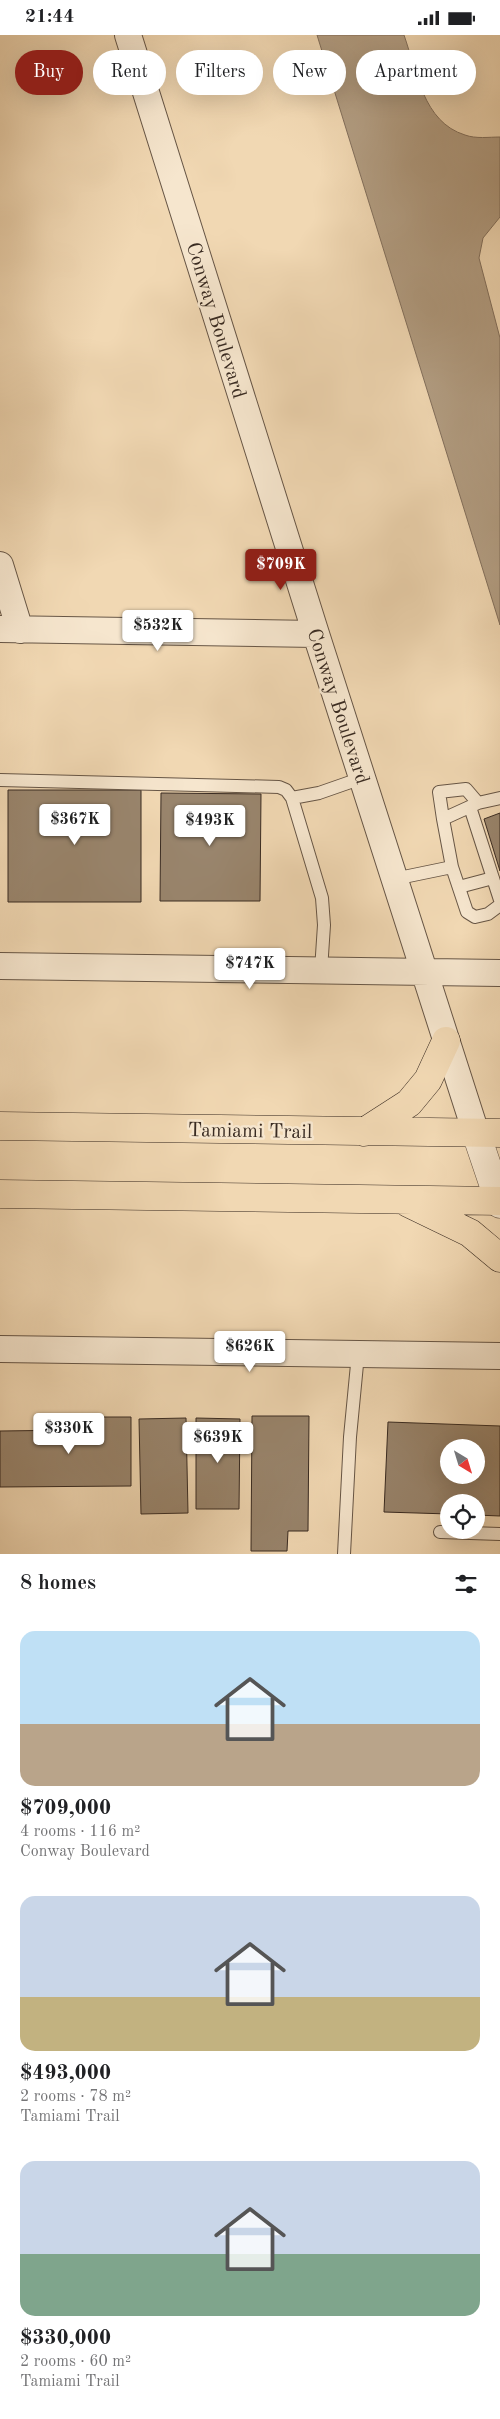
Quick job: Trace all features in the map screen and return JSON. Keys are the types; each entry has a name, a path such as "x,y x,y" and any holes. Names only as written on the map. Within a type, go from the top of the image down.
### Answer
{"main road":[{"path":"364,1132 409,1103 428,1080 446,1041"},
{"name":"Tamiami Trail","path":"0,1126 488,1133"},
{"path":"0,1194 500,1202"},
{"path":"402,1200 470,1233 500,1258"}],"street":[{"name":"Conway Boulevard","path":"128,35 446,1041 488,1133 500,1202"},
{"path":"0,565 10,629 316,634"},
{"path":"0,966 500,973"},
{"path":"0,1349 500,1356"}],"lane":[{"path":"292,798 318,793 362,778"},
{"path":"0,780 279,787 286,790 292,798 322,898 324,925 321,970"},
{"path":"459,887 497,889 485,839 474,805 466,789 439,792 452,867 467,911 475,917 488,914 500,905"},
{"path":"443,819 474,805 500,798"},
{"path":"394,879 452,867"},
{"path":"344,1554 350,1437 358,1354"},
{"path":"485,1534 500,1534"}],"shaded area":[{"path":"317,35 404,35 409,50 356,50 356,95 425,95 440,119 451,128 469,136 500,137 500,217 483,238 479,258 500,338 500,625 336,95 346,95 346,50 322,50"}],"building":[{"path":"8,790 141,790 141,902 8,902"},
{"path":"161,793 261,794 260,901 160,901"},
{"path":"500,813 500,871 484,819"},
{"path":"252,1416 309,1416 308,1531 288,1531 287,1551 251,1551"},
{"path":"78,1417 131,1417 131,1486 0,1487 0,1431 77,1430"},
{"path":"186,1418 188,1513 141,1514 139,1419"},
{"path":"196,1418 240,1419 239,1509 196,1509"},
{"path":"388,1422 500,1426 500,1516 485,1515 485,1494 440,1494 440,1514 384,1512"}]}
